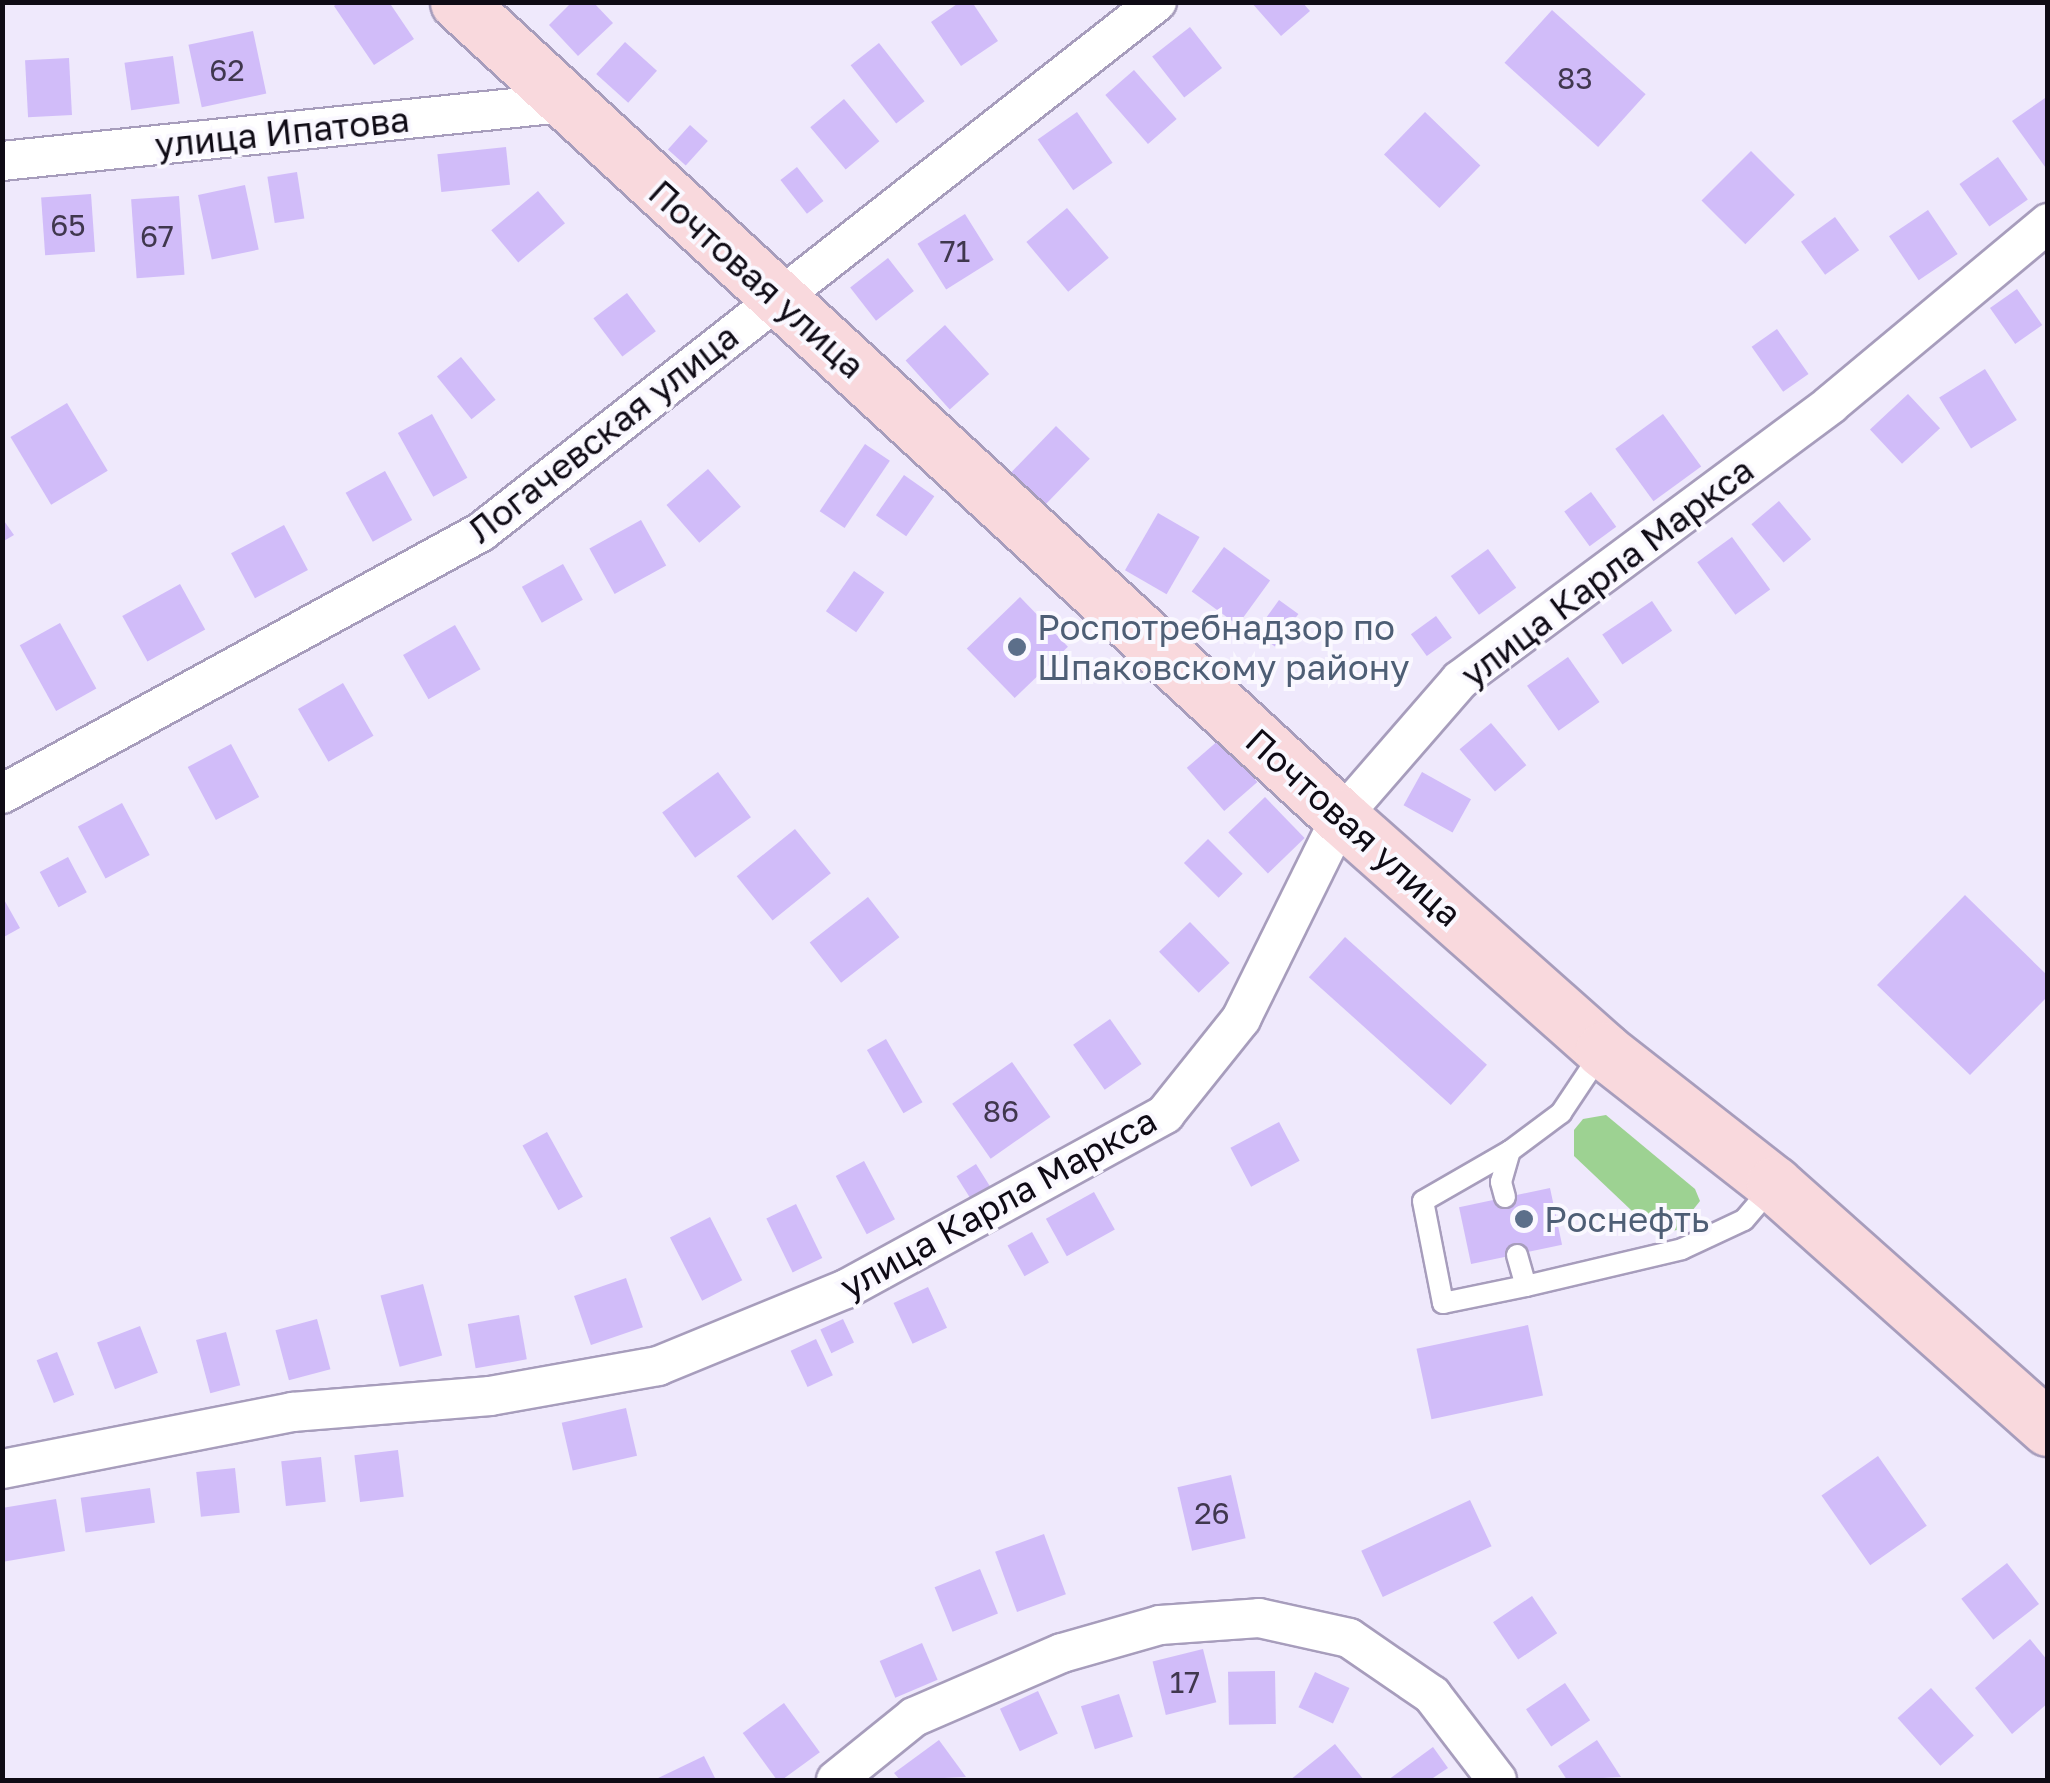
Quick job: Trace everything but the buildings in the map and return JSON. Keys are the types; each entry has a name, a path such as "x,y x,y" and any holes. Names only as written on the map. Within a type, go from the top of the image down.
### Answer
{"main road":[{"name":"Почтовая улица","path":"458,2 562,103 778,296 1341,816 1603,1050 1774,1184 2048,1428"}],"street":[{"name":"Логачевская улица","path":"2,794 481,532 1157,2"},
{"name":"улица Ипатова","path":"2,161 562,103"},
{"name":"улица Карла Маркса","path":"2,1469 292,1412 490,1396 658,1366 846,1290 1166,1114 1241,1019 1341,816 1460,680 1831,404 2048,223"},
{"path":"836,1780 914,1717 1062,1653 1160,1625 1259,1618 1348,1638 1432,1695 1497,1780"}],"lane":[{"path":"1603,1050 1561,1114 1510,1151 1424,1202 1443,1302 1682,1250 1744,1220 1774,1184"},
{"path":"1505,1198 1500,1182 1510,1151"},
{"path":"1517,1255 1526,1286"}],"green space":[{"path":"1606,1115 1695,1189 1700,1201 1677,1230 1662,1233 1650,1228 1574,1156 1574,1130 1583,1119"}],"place":[{"name":"Роспотребнадзор по Шпаковскому району","path":"1017,647"},
{"name":"Роснефть","path":"1524,1219"}]}
